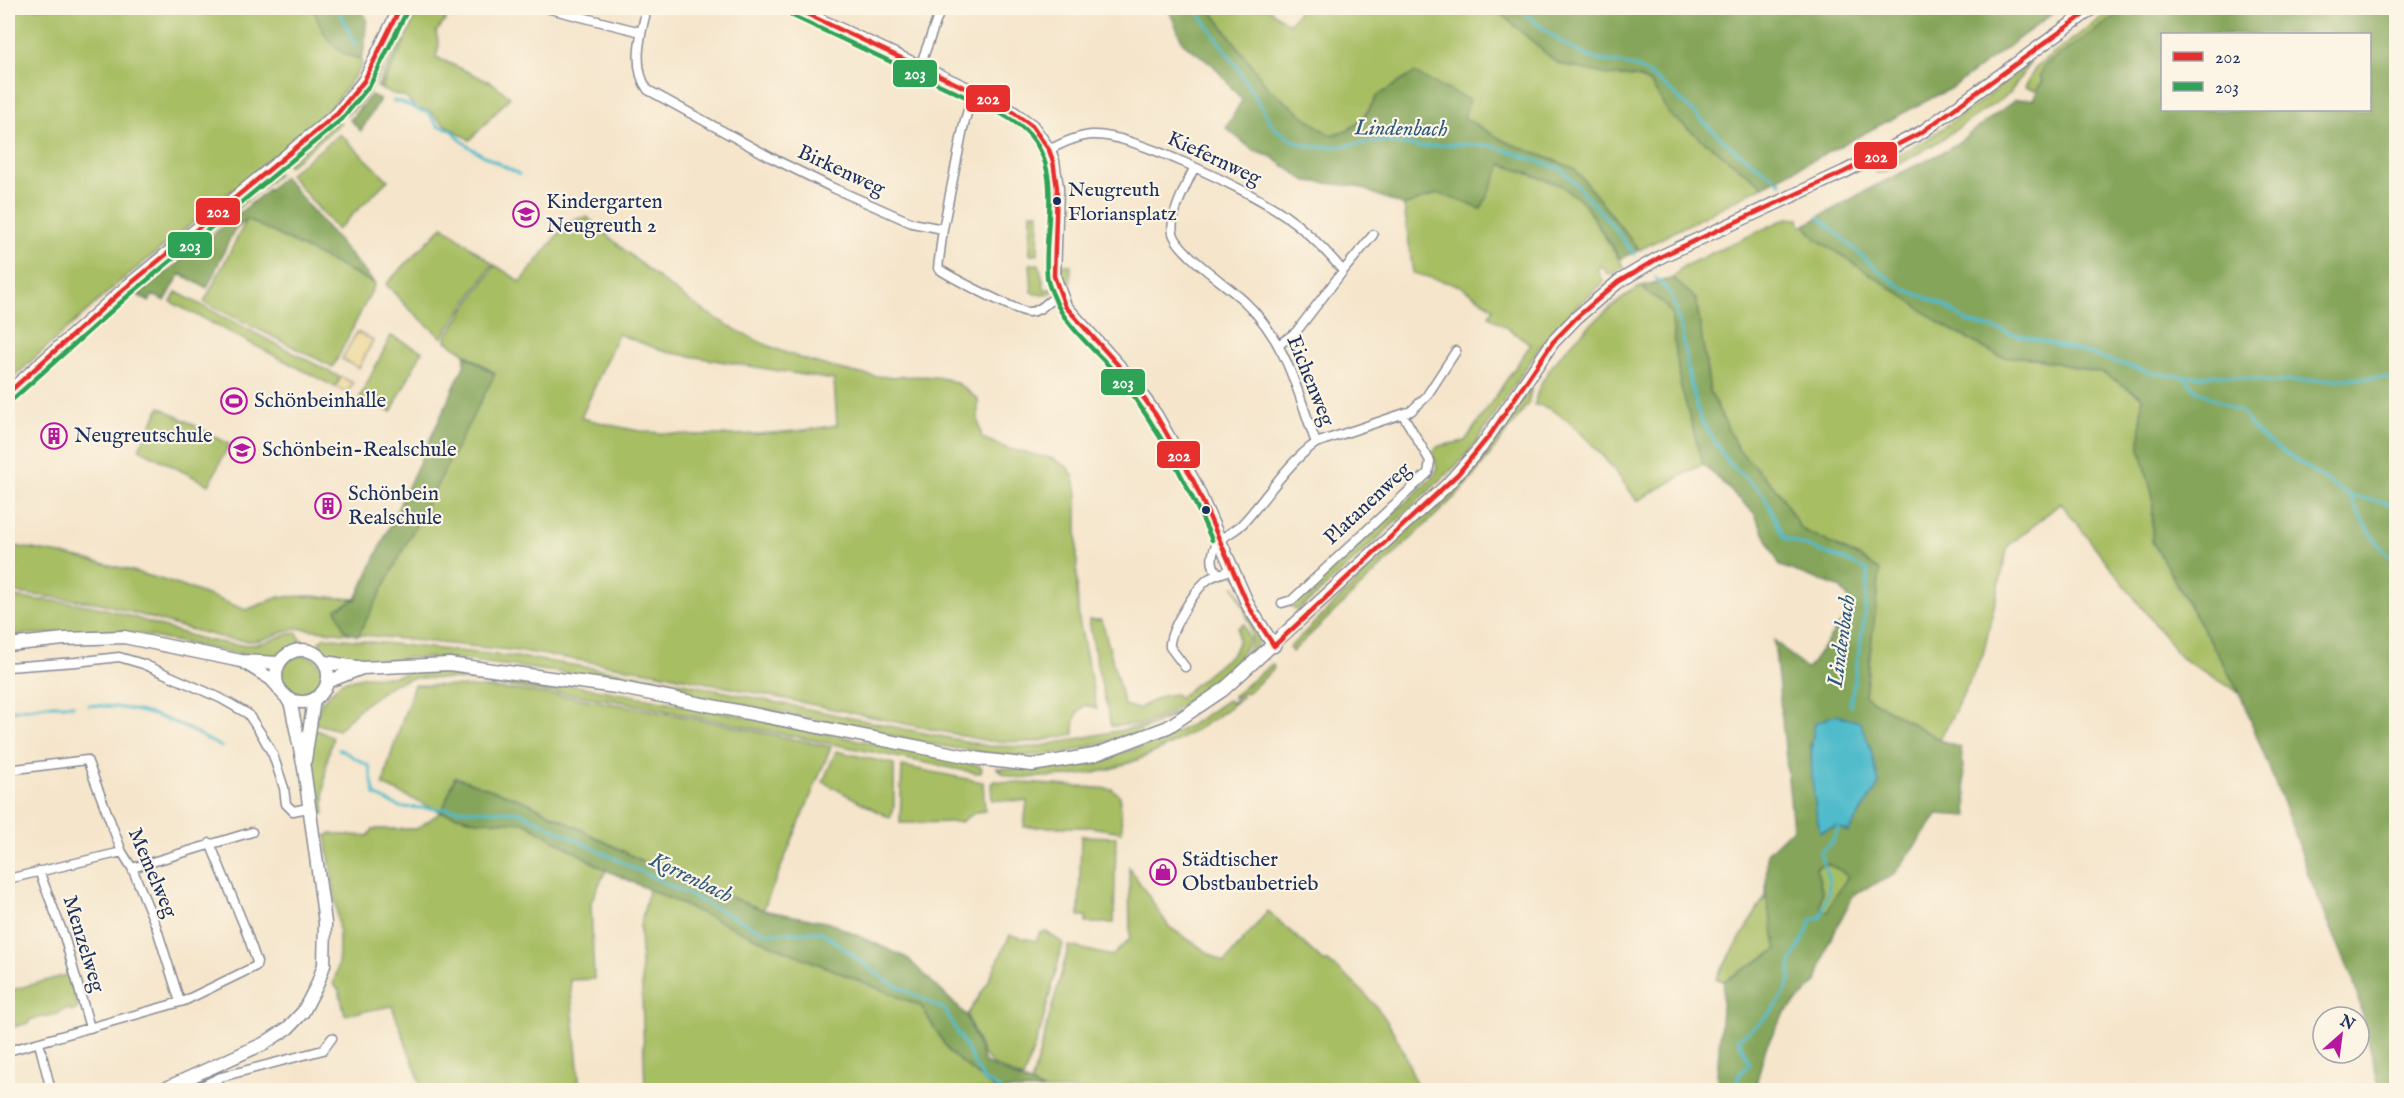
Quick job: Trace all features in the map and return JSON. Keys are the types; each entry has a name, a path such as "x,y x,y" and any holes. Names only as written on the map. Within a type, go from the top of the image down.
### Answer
{"main road":[{"path":"8,393 123,290 337,114 364,81 400,8"},
{"path":"794,8 973,92 1024,119 1038,133 1049,150 1056,173 1054,276 1065,306 1127,375 1156,416 1194,482 1249,607 1274,646"},
{"path":"325,662 327,682 314,699 300,701 282,692 276,672 279,663 290,652 298,650 313,652 325,662 362,668 449,664 616,687 980,759 1032,765 1094,755 1168,727 1223,690 1274,646 1458,474 1490,435 1553,342 1576,318 1618,282 1662,256 1844,172 1922,132 2093,8"},
{"path":"10,644 124,637 241,661 279,663"},
{"path":"162,1090 263,1044 288,1029 303,1012 324,965 325,923 304,768 291,705 271,679 241,661"},
{"path":"327,682 362,668"},
{"path":"304,768 314,699"}],"street":[{"path":"546,8 641,32"},
{"name":"Birkenweg","path":"647,8 639,54 640,76 648,90 770,157 831,187 912,223 943,230"},
{"path":"920,66 941,8"},
{"path":"973,92 963,124 937,263 942,271 1025,312 1036,311 1061,294"},
{"name":"Kiefernweg","path":"1049,150 1092,135 1106,136 1145,147 1252,196 1282,214 1317,241 1343,271"},
{"name":"Eichenweg","path":"1194,168 1173,220 1174,235 1185,250 1245,301 1280,344 1316,443 1304,452 1243,524 1220,540"},
{"path":"1280,344 1296,332 1373,235"},
{"path":"1316,443 1403,415 1423,401 1456,351"},
{"name":"Platanenweg","path":"1282,603 1292,600 1428,474 1430,461 1403,415"},
{"path":"1220,540 1212,561 1213,567 1220,574"},
{"path":"1185,667 1170,647 1171,636 1209,578 1233,569"},
{"path":"8,667 119,657 152,667 220,698 248,714 262,735 273,755 286,804 293,811 308,808"},
{"name":"Memelweg","path":"8,770 87,760 122,852 132,868 156,926 180,1002"},
{"path":"132,868 252,832"},
{"path":"8,1051 180,1002 256,966 257,962 245,928 210,843"},
{"path":"8,879 122,852"},
{"name":"Menzelweg","path":"39,871 64,936 90,1028"},
{"path":"193,1090 221,1077 323,1050 332,1038"},
{"path":"39,1043 51,1090"}],"green space":[{"path":"8,8 313,8 318,20 347,55 361,59 362,66 333,106 306,131 116,285 8,382"},
{"path":"313,8 360,8 367,19 361,59 341,52 330,42"},
{"path":"418,8 426,10 438,8 446,20 436,32 439,45 436,57 494,84 510,97 470,140 441,122 429,110 417,109 405,97 381,89 405,41"},
{"path":"1168,8 1212,8 1213,13 1268,88 1329,135 1348,131 1364,118 1377,96 1414,73 1469,100 1464,118 1504,141 1574,168 1639,250 1620,259 1583,202 1560,185 1502,164 1481,209 1438,193 1404,206 1356,186 1306,181 1270,156 1254,151 1226,128 1242,100 1213,65 1183,43"},
{"path":"1212,8 1267,8 1289,24 1301,8 1494,8 1607,75 1638,77 1652,85 1670,115 1763,186 1639,250 1574,169 1504,141 1464,118 1469,100 1377,96 1358,122 1346,130 1329,135 1268,88 1213,13"},
{"path":"1494,8 2060,8 1953,87 1763,186 1670,115 1652,85 1638,77 1607,75 1557,63"},
{"path":"2114,8 2128,8 2044,66 2043,81 2035,91 2025,87 2036,67"},
{"path":"2128,8 2396,8 2396,1090 2380,1090 2371,1053 2371,1005 2360,1005 2354,982 2308,874 2298,842 2240,693 2152,541 2153,497 2140,448 2142,397 2105,374 2034,358 1999,356 1941,324 1902,295 1816,239 1805,225 1869,189 1949,149 2015,100 2033,99 2043,81 2040,76 2044,66"},
{"path":"394,37 397,38 375,81 361,102 345,115 369,84"},
{"path":"401,40 405,41 381,89 377,87"},
{"path":"2031,61 2010,93 1936,143 1884,173 1876,173 1877,165 1923,142 1986,98"},
{"path":"371,95 380,99 361,131 350,120"},
{"path":"338,121 341,123 288,167 286,164"},
{"path":"340,134 388,180 337,230 289,174"},
{"path":"1501,164 1560,185 1583,202 1624,267 1609,275 1602,266 1597,269 1604,282 1574,309 1539,348 1476,443 1461,461 1310,601 1296,610 1291,606 1294,602 1311,590 1435,475 1437,468 1432,452 1439,446 1465,441 1531,344 1489,316 1494,308 1460,286 1413,273 1404,206"},
{"path":"276,173 279,174 136,291 138,286"},
{"path":"284,177 375,284 247,219 233,232 207,288 180,274 165,301 153,295 149,302 138,295"},
{"path":"1031,213 1039,213 1038,254 1030,254"},
{"path":"587,217 667,285 695,305 754,339 786,353 854,373 884,377 936,377 956,383 978,399 978,421 982,438 1009,449 1054,459 1067,467 1073,475 1077,493 1079,620 1097,709 1086,705 1079,710 1074,734 1035,742 988,741 659,673 527,652 295,628 261,640 228,639 101,603 9,592 8,545 129,570 188,588 246,610 279,597 356,599 345,631 495,373 446,341 446,337 495,265 521,282 562,229 573,220","holes":["618,334 666,352 834,380 837,425 765,434 687,435 640,431 581,418"]},
{"path":"1787,218 1799,219 1801,227 1805,225 1817,239 1902,295 1941,324 1998,356 2034,358 2105,374 2142,397 2140,448 2153,497 2152,541 2240,693 2181,658 2061,503 2008,546 1983,655 1940,740 1865,696 1880,571 1859,557 1801,529 1779,492 1738,450 1710,392 1696,299 1673,278 1682,267"},
{"path":"247,219 375,284 333,367 204,302"},
{"path":"443,226 493,264 442,338 407,307 386,284"},
{"path":"1030,264 1039,264 1045,290 1053,288 1052,294 1032,292"},
{"path":"1060,265 1071,265 1070,294 1067,297 1062,285"},
{"path":"1673,278 1696,299 1710,392 1738,449 1779,492 1801,529 1859,557 1880,571 1865,696 1940,740 1961,748 1968,816 1938,814 1894,875 1854,894 1827,946 1817,982 1783,1015 1766,1047 1756,1090 1716,1090 1724,981 1777,950 1766,895 1767,853 1793,828 1774,640 1807,670 1854,604 1839,587 1780,566 1754,513 1703,464 1680,383 1671,313 1661,301 1646,292 1642,286","holes":["1810,743 1848,832 1837,826 1821,832 1816,812","1825,863 1840,870 1848,877 1833,899 1828,912 1820,908 1822,891 1816,867"]},
{"path":"1642,286 1646,292 1661,301 1671,313 1680,383 1703,464 1637,501 1618,475 1576,429 1562,416 1548,408 1535,405 1539,390 1548,373 1576,338 1612,307"},
{"path":"176,292 340,377 335,387 171,302"},
{"path":"391,336 422,351 391,412 360,397"},
{"path":"465,355 495,374 358,636 345,631 336,609 356,599 464,366"},
{"path":"1532,386 1528,404 1465,487 1292,652 1290,647 1479,462"},
{"path":"160,407 229,444 209,485 139,449"},
{"path":"1234,585 1257,633 1258,644 1246,660 1220,683 1243,660 1251,642 1249,623"},
{"path":"13,597 90,606 192,636 230,644 255,645 297,633 301,640 299,644 272,657 254,657 123,631 8,635 8,604"},
{"path":"1089,620 1102,620 1124,705 1138,709 1162,696 1175,694 1179,698 1234,652 1238,642 1238,628 1244,624 1249,639 1234,663 1188,701 1144,723 1111,726"},
{"path":"325,637 526,658 658,678 988,746 1036,747 1152,724 1179,711 1217,686 1181,712 1131,735 1066,753 1009,757 924,743 618,680 449,658 345,661 330,656 320,647 319,641"},
{"path":"302,655 310,656 316,661 321,667 321,683 316,689 310,694 302,695 294,694 288,689 283,683 282,675 283,667 288,661 294,656"},
{"path":"1272,664 1273,670 1247,693 1234,698 1233,696"},
{"path":"414,671 475,673 597,689 777,723 977,765 982,768 981,772 976,773 613,700 454,679 413,678 393,684 361,707 338,730 314,723 321,703 341,682 367,676 392,677"},
{"path":"414,685 519,691 571,697 676,715 831,747 763,910 648,864 527,802 455,777 442,812 477,821 524,822 606,870 591,902 594,979 570,980 580,1090 423,1090 392,1006 345,1015 339,990 333,984 337,969 339,932 326,836 330,834 368,836 373,829 416,829 441,812 383,785"},
{"path":"1243,696 1190,734 1170,745 1107,770 1076,776 1024,778 1006,775 997,768 1044,768 1112,756 1177,732 1228,700 1231,703"},
{"path":"313,729 333,739 326,766 324,813 322,815 316,812 311,767"},
{"path":"836,751 894,764 894,808 890,818 823,782"},
{"path":"902,766 983,782 985,811 976,812 961,822 900,823"},
{"path":"455,777 527,802 648,864 763,910 830,923 907,958 966,1015 985,1063 1043,1090 996,1090 950,1053 921,1006 772,945 606,870 524,822 477,821 442,812"},
{"path":"994,781 1112,789 1120,796 1122,832 1090,827 1024,827 1027,801 992,800 991,784"},
{"path":"1081,836 1116,837 1114,923 1086,923 1086,916 1079,916"},
{"path":"1825,863 1840,870 1848,877 1833,899 1828,913 1820,908 1822,891 1816,867"},
{"path":"1129,867 1169,927 1224,963 1268,911 1325,963 1327,961 1345,975 1373,1003 1403,1050 1418,1090 1137,1090 1131,1083 1120,1090 1043,1090 1031,1084 1069,946 1112,956 1130,939"},
{"path":"649,889 772,945 921,1006 950,1053 996,1090 645,1090 640,926"},
{"path":"1766,895 1777,950 1724,981 1716,979"},
{"path":"1046,932 1063,943 1042,1025 1023,1079 993,1065 983,1054 967,1015 987,984 1010,935 1036,941 1040,933"},
{"path":"70,974 78,1007 76,1010 71,1011 70,1008 58,1014 29,1020 29,1023 9,1028 8,1031 8,991"}],"sand":[{"path":"357,332 373,340 359,368 342,359"},
{"path":"341,377 353,383 347,393 336,387"}],"water":[{"path":"1835,715 1860,722 1870,746 1879,784 1848,832 1837,826 1820,832 1815,805 1811,750 1815,723"}],"waterway":[{"path":"338,8 356,46"},
{"name":"Lindenbach","path":"1195,8 1235,64 1275,129 1296,142 1312,147 1381,141 1420,147 1455,144 1493,146 1562,169 1608,220 1634,254"},
{"path":"1519,8 1570,48 1590,57 1627,64 1650,75 1733,148 1781,183"},
{"path":"393,101 429,113 438,126 450,129 474,150 519,174"},
{"path":"1819,217 1880,272 1906,290 1942,304 1968,322 2083,352 2151,373 2184,377 2222,375 2272,382 2396,377"},
{"name":"Lindenbach","path":"1656,278 1672,296 1682,333 1690,382 1701,420 1728,462 1764,495 1784,538 1845,560 1868,571 1865,614 1850,706"},
{"path":"2184,377 2196,390 2242,413 2258,435 2348,495 2396,505"},
{"path":"2349,495 2375,539 2396,561"},
{"name":"Korrenbach","path":"8,711 47,705 73,705"},
{"name":"Korrenbach","path":"88,705 125,708 161,717 222,747"},
{"name":"Korrenbach","path":"339,749 369,766 375,795 400,807 520,812 766,933 822,932 887,981 945,1010 983,1079 1001,1090"},
{"name":"Lindenbach","path":"1736,1090 1739,1074 1750,1064 1738,1039 1769,1014 1786,991 1790,979 1791,963 1811,920 1820,918 1828,893 1829,881 1820,852 1832,842 1840,825"}],"transit line":[{"name":"202","path":"8,393 123,290 337,114 364,81 400,8"},
{"name":"202","path":"794,8 1004,106 1032,126 1049,150 1053,161 1057,188 1054,276 1065,306 1127,375 1156,415 1194,482 1249,607 1274,646"},
{"name":"202","path":"1274,646 1458,474 1490,435 1553,342 1576,318 1618,282 1662,256 1844,172 1922,132 2093,8"},
{"name":"203","path":"13,399 128,296 342,119 370,85 407,11"},
{"name":"203","path":"791,15 1000,113 1026,131 1038,146 1049,181 1048,284 1066,319 1114,371 1149,419 1183,478 1212,540"}],"place":[{"name":"Neugreuth Floriansplatz","path":"1057,201"},
{"name":"Kindergarten Neugreuth 2","path":"526,214"},
{"name":"Schönbeinhalle","path":"234,401"},
{"name":"Neugreutschule","path":"54,436"},
{"name":"Schönbein-Realschule","path":"242,450"},
{"name":"Schönbein Realschule","path":"328,506"},
{"name":"Städtischer Obstbaubetrieb","path":"1163,872"}]}
